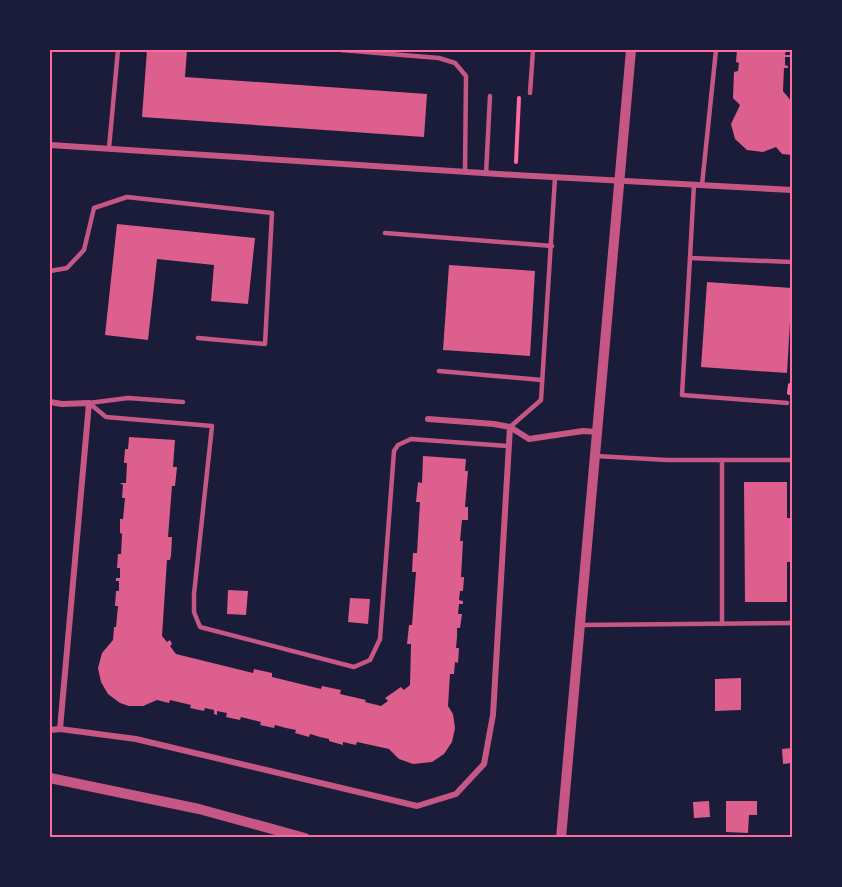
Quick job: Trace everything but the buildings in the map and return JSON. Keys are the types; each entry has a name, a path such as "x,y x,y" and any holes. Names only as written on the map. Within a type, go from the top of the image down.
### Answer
{"street":[{"path":"561,837 631,50"},
{"path":"50,145 486,174 792,190"},
{"path":"50,402 89,403 60,729"},
{"path":"428,419 494,424 510,428 529,439 583,431 598,432"},
{"path":"50,730 60,729 136,739 417,806 456,794 484,764 493,715 507,446 510,428"},
{"path":"50,778 199,809 303,837"}],"lane":[{"path":"110,148 118,50"},
{"path":"341,50 439,58 455,63 466,76 465,172"},
{"path":"439,58 440,50"},
{"path":"530,93 534,50"},
{"path":"702,185 716,50"},
{"path":"486,174 490,96"},
{"path":"510,428 541,400 555,177"},
{"path":"694,184 682,395 787,403"},
{"path":"50,271 67,268 84,250 94,208 127,197 272,213 265,344 198,338"},
{"path":"385,233 552,246"},
{"path":"690,258 792,262"},
{"path":"439,371 542,380"},
{"path":"89,403 128,398 183,402"},
{"path":"89,403 106,417 212,426 195,594 195,612 200,627 354,667 369,660 380,639 394,451 398,445 411,439 507,446"},
{"path":"596,456 667,460 792,460"},
{"path":"722,460 723,624"},
{"path":"581,625 792,623"}],"path":[{"path":"515,175 519,93 530,93"}]}
